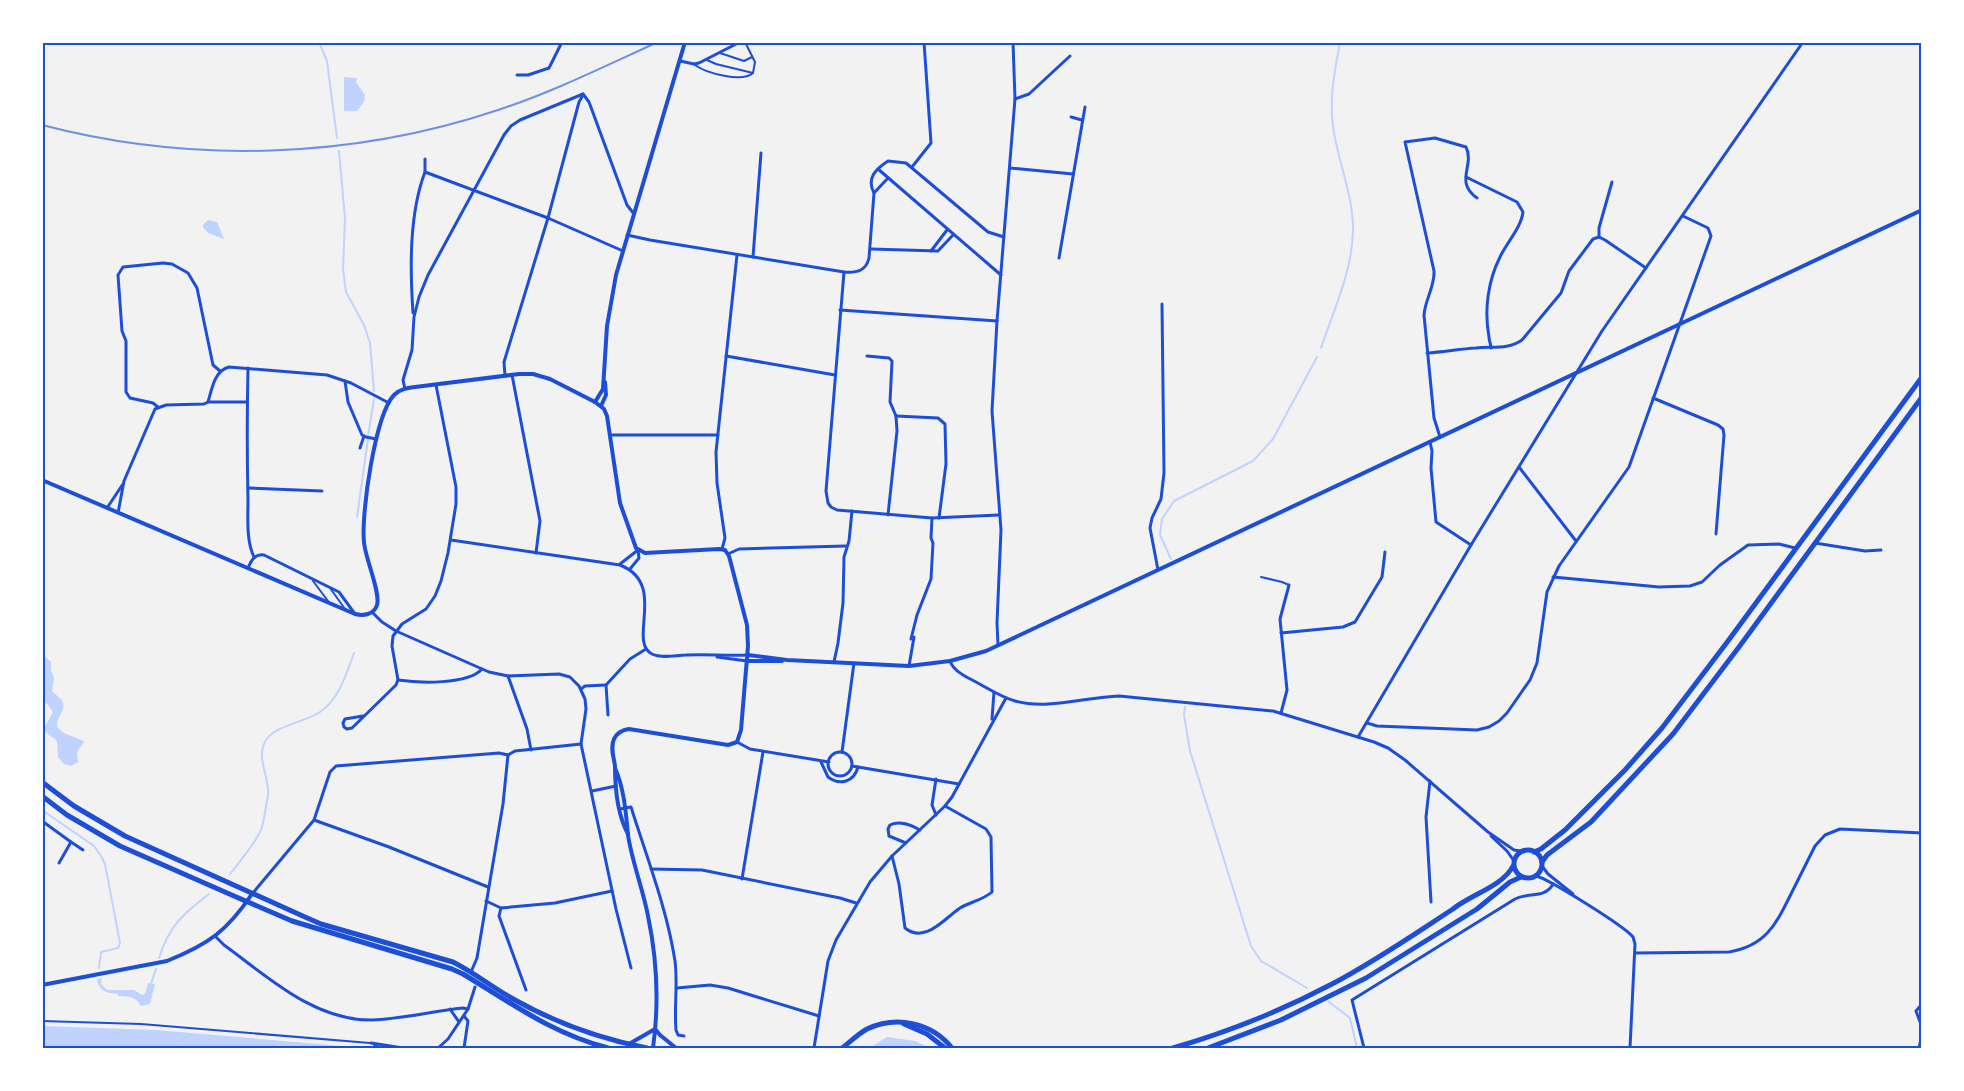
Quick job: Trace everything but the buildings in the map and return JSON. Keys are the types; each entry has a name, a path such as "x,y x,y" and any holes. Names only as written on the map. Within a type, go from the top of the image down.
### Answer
{"main road":[{"path":"1173,1048 1222,1033 1278,1010 1325,987 1371,961 1465,900 1487,889 1509,873 1521,852 1527,850 1534,852 1541,849 1565,830 1644,749 1680,705 1922,377"},
{"path":"1208,1048 1281,1020 1366,978 1477,908 1510,882 1520,877 1531,878 1536,876 1546,855 1591,822 1673,734 1922,397"},
{"path":"42,782 74,806 125,836 252,894 322,924 452,962 528,1007 586,1032 629,1045 647,1048"},
{"path":"42,796 68,815 120,846 292,921 452,969 464,974 549,1027 608,1048"},
{"path":"1534,852 1542,864"},
{"path":"1514,863 1515,871 1520,877"},
{"path":"901,1023 927,1034 946,1048"},
{"path":"842,1048 869,1029 886,1024 901,1023 927,1027 945,1040 952,1048"}],"street":[{"path":"517,75 528,75 549,68 562,42"},
{"path":"601,406 606,395 606,342 609,308 622,251 685,42"},
{"path":"680,61 694,64 707,60 740,42"},
{"path":"912,167 930,143 924,42"},
{"path":"998,646 1001,530 992,418 997,321 1015,99 1013,42"},
{"path":"1358,737 1471,545 1602,331 1803,42"},
{"path":"1015,99 1029,94 1070,56"},
{"path":"583,94 589,102 627,205 634,214"},
{"path":"414,317 419,297 428,276 504,135 511,126 520,120 583,94"},
{"path":"505,376 504,362 548,218 579,102 583,94"},
{"path":"1059,258 1084,107"},
{"path":"1070,117 1082,120"},
{"path":"1440,437 1434,418 1424,310 1433,283 1434,271 1405,142 1435,138 1464,146 1468,154 1466,183 1469,191 1478,198"},
{"path":"753,257 761,153"},
{"path":"405,389 403,380 412,350 414,317 412,253 416,209 425,172 425,159"},
{"path":"627,235 737,255 844,272 856,272 863,269 868,263 871,248 874,194 870,180 878,169 888,161 900,161 912,167 988,232 1004,237"},
{"path":"1010,168 1073,174"},
{"path":"878,169 1001,276"},
{"path":"425,172 548,218 622,251"},
{"path":"1466,177 1518,202 1522,209 1522,217 1497,263 1489,289 1487,316 1489,339 1492,348"},
{"path":"874,194 888,178"},
{"path":"1599,237 1599,228 1612,182"},
{"path":"451,540 620,565 630,569 640,582 644,594 646,608 642,639 646,649 657,655 717,657 748,655 787,660 909,666 950,661 998,646 1922,210"},
{"path":"1367,723 1377,726 1477,730 1489,727 1507,713 1534,671 1540,649 1544,607 1553,577 1576,541 1629,467 1711,236 1708,228 1683,216"},
{"path":"930,251 947,230"},
{"path":"871,248 940,250 954,235"},
{"path":"1599,237 1646,268"},
{"path":"1427,352 1511,346 1522,340 1561,293 1569,271 1587,246 1593,239 1599,237"},
{"path":"722,550 725,538 717,483 716,452 737,255"},
{"path":"158,407 153,403 130,398 126,392 127,362 126,341 122,331 119,272 121,268 127,265 172,264 183,269 198,288 213,364 220,371"},
{"path":"844,272 826,491 826,499 831,507 837,510 852,512 932,518 999,514"},
{"path":"1158,571 1150,528 1152,518 1161,499 1164,473 1162,304"},
{"path":"840,310 997,321"},
{"path":"726,356 835,375"},
{"path":"867,356 889,358 892,360 890,402 896,416 896,431 888,515"},
{"path":"208,402 218,374 229,367 312,372 327,375 345,381 389,403"},
{"path":"248,368 248,488 250,544 254,557"},
{"path":"42,480 360,615 372,612 376,607 378,597 365,552 363,529 376,439 380,422 389,403 397,392 405,389 528,374 545,377 595,402 607,414 620,503 633,543 638,550 639,558 630,569"},
{"path":"512,375 540,520 536,553"},
{"path":"595,402 603,389 605,377"},
{"path":"345,381 348,402 364,436 360,448"},
{"path":"363,716 345,720 343,723 344,727 347,729 352,728 394,688 398,680 392,641 396,631 405,622 431,604 441,581 451,540 456,504 456,487 436,385"},
{"path":"1653,398 1718,425 1723,429 1716,534"},
{"path":"107,508 124,481 151,417 158,407 166,404 247,402"},
{"path":"896,416 938,418 945,424 946,464 939,518"},
{"path":"611,435 718,435"},
{"path":"364,436 376,439"},
{"path":"1430,442 1436,522 1471,545"},
{"path":"1519,467 1576,541"},
{"path":"118,513 124,481"},
{"path":"248,488 322,491"},
{"path":"834,662 843,602 844,557 849,541 852,512"},
{"path":"911,639 917,615 932,575 932,518"},
{"path":"1815,542 1865,551 1881,550"},
{"path":"1553,577 1658,587 1690,586 1702,582 1720,565 1748,544 1779,544 1796,549"},
{"path":"728,554 739,549 846,546"},
{"path":"620,565 638,550"},
{"path":"638,550 645,553 722,550 728,554 746,625 748,655 741,730 737,742"},
{"path":"1281,633 1343,627 1355,622 1382,577 1385,552"},
{"path":"248,568 254,557 264,555 339,592 355,614"},
{"path":"1282,712 1287,687 1280,620 1289,585"},
{"path":"372,612 382,622 396,631 482,669 508,676 564,674 573,679 581,689 585,699 586,713 581,744 612,891 631,968"},
{"path":"909,666 910,650 918,619"},
{"path":"581,689 585,686 606,685 630,659 646,649"},
{"path":"717,657 720,659 768,662 787,660"},
{"path":"950,661 956,670 994,692 1006,698 1022,702 1049,704 1103,696 1119,696 1282,712 1358,737 1388,748 1405,760 1488,832 1514,850 1521,852"},
{"path":"842,752 854,663"},
{"path":"398,680 434,683 472,677 482,669"},
{"path":"508,676 527,729 531,750"},
{"path":"606,685 608,715"},
{"path":"992,720 994,692"},
{"path":"814,1048 830,953 856,903 870,882 892,856 945,806 1006,698"},
{"path":"653,1048 656,1002 653,946 648,916 620,809 612,746 617,734 622,730 629,729 728,745 737,742"},
{"path":"737,742 746,748 763,752 829,762"},
{"path":"42,985 167,961 198,948 216,936 230,923 314,820 330,772 336,766 499,753 508,755 515,752 581,744"},
{"path":"742,878 763,752"},
{"path":"842,752 850,757 852,766 846,775 838,776 830,770 829,762 832,756 842,752"},
{"path":"471,972 477,958 508,755"},
{"path":"820,761 826,776 839,782 850,780 856,774 858,767"},
{"path":"852,766 959,784"},
{"path":"936,779 932,806 936,815"},
{"path":"1430,781 1426,817 1431,902"},
{"path":"592,791 617,785"},
{"path":"617,785 625,808 628,834"},
{"path":"892,856 899,884 905,928 913,933 918,934 931,930 961,908 992,892 991,837 986,828 945,806"},
{"path":"620,809 631,807 670,936 677,988 676,1030 678,1035 684,1036"},
{"path":"314,820 389,847 488,887"},
{"path":"42,822 83,850"},
{"path":"906,843 889,836 888,830 890,825 896,822 907,824 920,830"},
{"path":"1635,953 1729,952 1750,946 1764,937 1774,926 1815,846 1825,834 1840,830 1922,834"},
{"path":"1488,832 1514,863"},
{"path":"60,863 71,842"},
{"path":"1542,864 1548,874 1575,897"},
{"path":"651,869 702,870 840,898 856,903"},
{"path":"1536,876 1545,878 1575,897 1630,933 1634,940 1630,1048"},
{"path":"1364,1048 1352,1000 1515,899 1544,894 1550,890 1553,884"},
{"path":"486,901 501,908 555,903 612,891"},
{"path":"501,908 499,916 526,990"},
{"path":"216,936 224,945 288,991 320,1009 344,1016 372,1020 450,1009 468,1009"},
{"path":"677,988 710,986 728,988 819,1016"},
{"path":"438,1048 444,1045 464,1016 475,987"},
{"path":"1922,1004 1916,1011 1922,1027"},
{"path":"450,1009 459,1023"},
{"path":"464,1016 468,1021 464,1048"},
{"path":"629,1045 655,1029"},
{"path":"655,1029 676,1048"},
{"path":"1919,1048 1922,1034"},
{"path":"371,1043 403,1048"}],"lane":[{"path":"694,64 706,71 726,76 748,77 753,73 755,65 745,42"},
{"path":"720,53 744,62 752,57"},
{"path":"707,60 753,73"},
{"path":"1261,576 1289,585"},
{"path":"311,579 329,602"},
{"path":"328,586 345,610"},
{"path":"42,1022 140,1024 371,1043 381,1048"}],"water":[{"path":"344,77 357,78 356,82 365,95 364,102 357,111 344,111"},
{"path":"208,220 217,222 224,239 208,233 203,225"},
{"path":"42,654 51,662 54,678 52,691 63,703 63,710 57,726 64,733 84,742 77,752 78,762 71,766 64,764 58,757 56,740 43,730 53,712 43,700"},
{"path":"102,978 101,984 107,990 134,990 142,995 145,994 148,983 155,984 150,1004 141,1006 137,1000 104,991 99,986 97,979"},
{"path":"43,1026 156,1030 366,1048 43,1048"},
{"path":"887,1037 915,1041 930,1048 870,1048"}],"waterway":[{"path":"319,42 327,61 337,138"},
{"path":"1321,348 1346,276 1353,231 1351,205 1335,139 1332,115 1333,84 1340,42"},
{"path":"339,151 345,219 343,269 346,292 364,325 370,343 374,391"},
{"path":"1171,559 1160,535 1162,519 1174,501 1253,461 1273,439 1317,357"},
{"path":"368,436 374,399"},
{"path":"357,517 368,439"},
{"path":"230,874 254,842 263,823 268,796 267,781 262,761 263,747 266,740 284,727 314,715 327,706 342,685 354,653"},
{"path":"1185,707 1184,715 1190,751 1251,946 1261,961 1307,988"},
{"path":"42,810 94,846 105,864 120,943 118,948 101,952 99,968"},
{"path":"159,958 167,937 178,921 209,894"},
{"path":"151,984 156,969"},
{"path":"1329,1002 1350,1018 1357,1048"}],"railway":[{"path":"42,125 98,138 156,146 213,150 329,147 443,126 498,110 559,87 658,42"}]}
